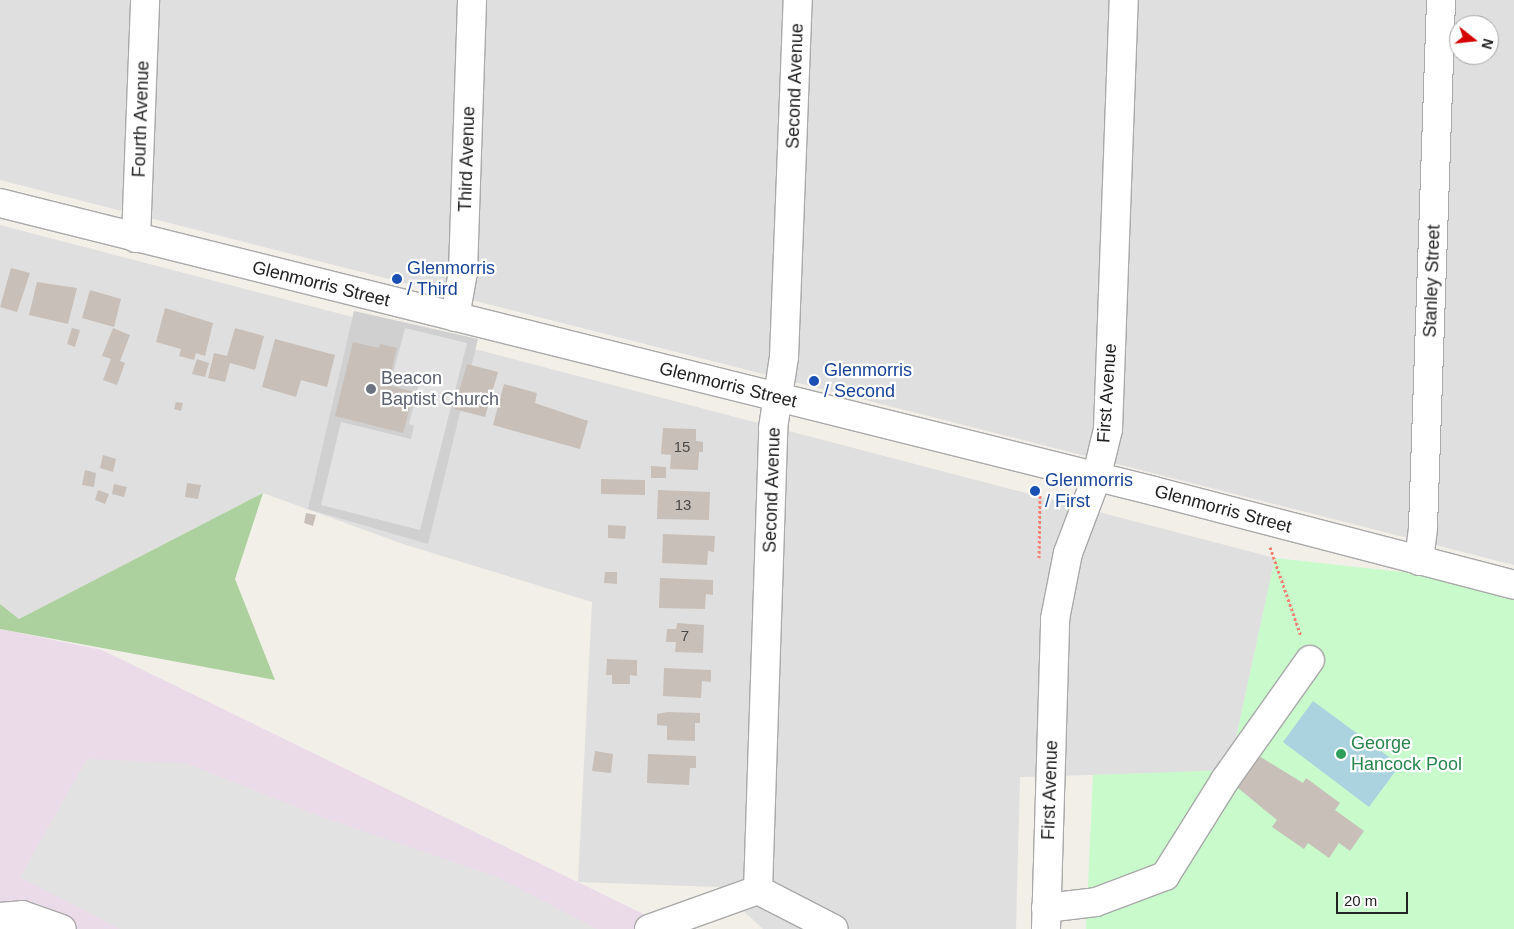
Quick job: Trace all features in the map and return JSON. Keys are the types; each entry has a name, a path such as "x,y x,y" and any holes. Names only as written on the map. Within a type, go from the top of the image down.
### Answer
{"street":[{"name":"Fourth Avenue","path":"136,238 145,0"},
{"name":"Third Avenue","path":"455,317 463,272 472,0"},
{"name":"Second Avenue","path":"758,890 773,428 784,358 798,0"},
{"name":"First Avenue","path":"1046,919 1054,619 1068,553 1096,479 1108,429 1124,0"},
{"name":"Stanley Street","path":"1419,561 1423,527 1441,0"},
{"name":"Glenmorris Street","path":"0,203 778,397 1514,585"},
{"path":"1046,919 1165,876 1225,780 1310,660"},
{"path":"649,929 758,890 834,929"},
{"path":"0,917 22,915 62,929"}],"path":[{"path":"1038,565 1040,482"},
{"path":"1268,542 1310,660"}],"shaded area":[{"path":"0,0 1514,0 1514,565 0,180"},
{"path":"0,225 1275,558 1229,771 1020,777 1016,929 763,929 718,887 578,882 592,602 403,544 263,493 19,619 0,604"},
{"path":"354,311 478,339 428,544 308,509"},
{"path":"405,328 467,343 420,530 321,505 341,422 411,439 414,426 409,424 419,385 392,378"},
{"path":"0,629 102,650 674,929 0,929"},
{"path":"87,759 185,763 327,819 495,876 597,929 120,929 20,877"}],"green space":[{"path":"263,493 235,579 275,680 0,629 0,604 19,619"},
{"path":"1275,558 1420,574 1514,595 1514,929 1086,929 1093,775 1229,770"}],"water":[{"name":"George Hancock Pool","path":"1313,701 1400,765 1369,807 1283,742"}],"building":[{"path":"11,268 30,273 17,312 0,307"},
{"path":"37,282 77,288 68,324 29,315"},
{"path":"90,290 121,299 114,327 82,318"},
{"path":"165,308 213,323 205,356 196,353 194,360 179,356 181,349 156,342"},
{"path":"72,328 80,330 75,347 67,344"},
{"path":"113,328 130,335 120,361 125,363 117,385 103,380 111,359 102,356"},
{"path":"235,328 264,336 255,370 230,363 225,382 208,378 214,353 227,356"},
{"path":"275,339 335,355 327,387 301,380 296,397 262,387"},
{"name":"Beacon Baptist Church","path":"353,342 379,348 380,344 397,348 388,385 414,392 403,433 335,416"},
{"path":"197,359 209,363 205,377 192,374"},
{"path":"467,364 498,372 485,417 454,409"},
{"path":"504,384 537,393 535,403 588,421 580,449 493,425"},
{"path":"176,402 183,403 181,411 174,409"},
{"path":"663,428 696,429 696,441 703,442 703,452 699,452 698,470 670,469 671,455 661,454"},
{"path":"103,455 116,459 113,472 100,468"},
{"path":"651,466 666,467 666,478 651,478"},
{"path":"85,470 96,473 94,487 82,485"},
{"path":"601,479 645,480 645,495 601,494"},
{"path":"187,483 201,485 198,499 185,497"},
{"path":"114,484 127,487 124,497 112,494"},
{"path":"98,490 109,494 105,504 95,500"},
{"path":"658,490 710,492 709,520 657,519"},
{"path":"306,513 316,515 313,526 304,523"},
{"path":"608,525 626,526 625,539 608,538"},
{"path":"663,534 715,536 714,552 708,551 707,565 662,563"},
{"path":"605,572 617,572 617,584 604,583"},
{"path":"660,578 713,580 713,595 706,594 705,609 659,608"},
{"path":"677,623 704,625 703,653 675,652 676,642 666,642 667,629 676,629"},
{"path":"607,659 637,660 637,676 630,675 630,684 612,684 612,675 606,675"},
{"path":"664,668 711,670 711,682 702,681 701,698 663,696"},
{"path":"668,712 700,713 700,723 695,723 695,741 667,740 667,726 657,725 657,714"},
{"path":"595,751 613,754 611,773 592,771"},
{"path":"1254,753 1303,783 1306,778 1340,803 1335,810 1364,831 1350,851 1339,843 1329,858 1308,843 1304,849 1272,827 1277,820 1232,783"},
{"path":"648,754 696,756 696,768 690,768 689,785 647,783"}],"place":[{"name":"Glenmorris / Third","path":"397,279"},
{"name":"Glenmorris / Second","path":"814,381"},
{"name":"Beacon Baptist Church","path":"371,389"},
{"name":"Glenmorris / First","path":"1035,491"},
{"name":"George Hancock Pool","path":"1341,754"}]}
